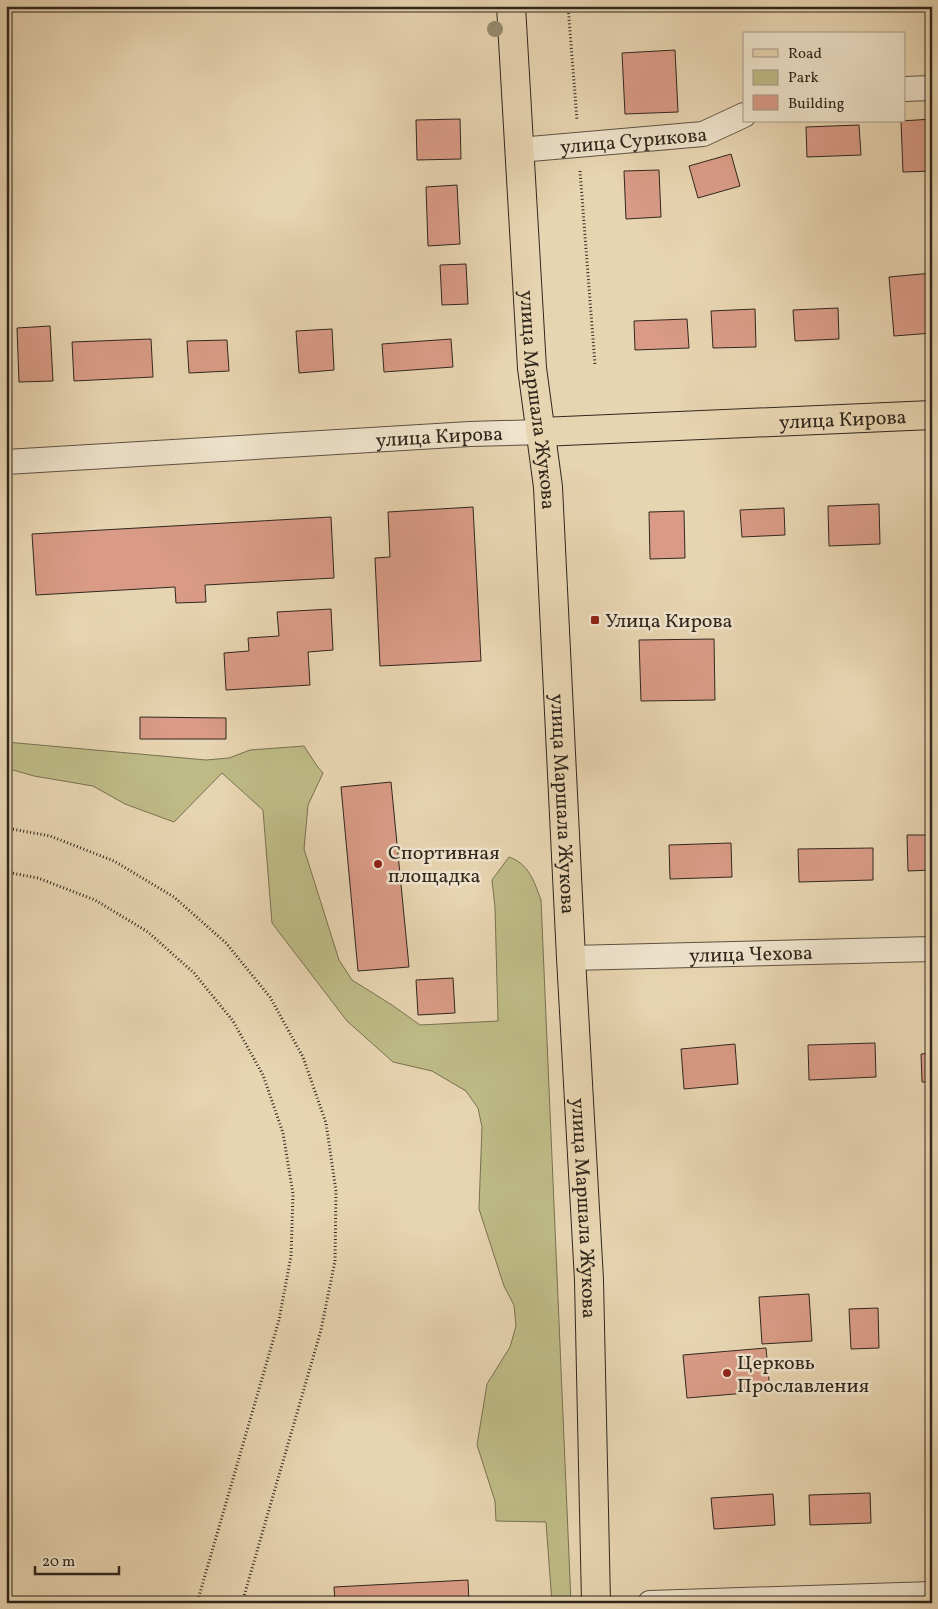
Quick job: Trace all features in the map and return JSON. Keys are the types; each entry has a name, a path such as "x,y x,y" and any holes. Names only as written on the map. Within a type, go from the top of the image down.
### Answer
{"main road":[{"name":"улица Маршала Жукова","path":"511,6 532,368 548,487 589,1280 596,1603"},
{"name":"улица Кирова","path":"541,432 932,415"}],"street":[{"path":"906,89 932,88"},
{"name":"улица Сурикова","path":"519,150 703,134 743,115"},
{"name":"улица Кирова","path":"6,462 470,434 541,432"},
{"name":"улица Чехова","path":"571,958 932,949"},
{"path":"650,1603 932,1594"}],"path":[{"path":"568,6 595,365"},
{"path":"6,828 50,836 114,861 174,897 226,943 270,997 303,1057 326,1123 336,1191 335,1261 321,1330 242,1603"},
{"path":"6,872 38,878 95,900 148,932 194,973 233,1021 263,1075 283,1133 292,1194 291,1256 279,1320 197,1603"}],"green space":[{"path":"6,742 206,760 229,758 250,750 304,746 323,773 308,805 304,849 339,960 352,980 420,1025 498,1021 495,907 492,880 509,857 521,864 530,874 541,900 571,1603 552,1603 546,1522 496,1521 495,1501 477,1445 487,1384 510,1347 516,1326 514,1305 504,1286 479,1209 482,1127 478,1108 466,1091 432,1071 393,1062 347,1021 272,923 263,810 222,773 174,822 125,804 93,786 34,776 6,768"}],"building":[{"path":"6,6 19,6 20,8 6,9"},
{"path":"675,50 678,112 625,114 622,53"},
{"path":"460,119 461,159 417,160 416,120"},
{"path":"932,119 932,171 903,172 901,122"},
{"path":"859,125 861,155 807,157 806,127"},
{"path":"731,154 740,186 698,198 689,166"},
{"path":"659,170 661,217 626,219 624,171"},
{"path":"457,185 460,244 428,246 426,187"},
{"path":"466,264 468,304 442,305 440,265"},
{"path":"932,273 932,333 894,336 889,277"},
{"path":"838,308 839,339 795,341 793,310"},
{"path":"755,309 756,347 713,348 711,311"},
{"path":"687,319 689,348 635,350 634,321"},
{"path":"50,326 53,381 19,382 17,328"},
{"path":"332,329 334,370 299,373 296,331"},
{"path":"151,339 153,377 74,381 72,342"},
{"path":"451,339 453,367 384,372 382,344"},
{"path":"227,340 229,371 189,373 187,341"},
{"path":"879,504 880,544 829,546 828,506"},
{"path":"473,507 481,661 380,666 375,558 390,557 388,512"},
{"path":"784,508 785,535 742,537 740,510"},
{"path":"684,511 685,558 650,559 649,512"},
{"path":"331,517 334,578 205,585 206,602 176,603 175,587 36,595 32,534"},
{"path":"331,609 333,650 308,652 310,685 226,690 224,653 249,651 248,638 279,636 277,612"},
{"path":"714,639 715,700 641,701 639,640"},
{"path":"140,717 226,718 226,739 140,739"},
{"path":"391,782 409,967 358,971 341,787"},
{"path":"907,835 932,835 932,870 908,871"},
{"path":"731,843 732,877 670,879 669,845"},
{"path":"873,848 873,880 799,882 798,849"},
{"path":"453,978 455,1013 418,1015 416,980"},
{"path":"875,1043 876,1077 809,1080 808,1045"},
{"path":"735,1044 738,1084 684,1089 681,1049"},
{"path":"932,1053 932,1082 922,1082 921,1054"},
{"path":"809,1294 812,1341 762,1344 759,1297"},
{"path":"878,1308 879,1348 851,1349 849,1309"},
{"name":"Церковь Прославления","path":"766,1348 770,1391 687,1398 683,1355"},
{"path":"870,1493 871,1523 810,1525 809,1495"},
{"path":"773,1494 775,1525 714,1529 711,1498"},
{"path":"468,1580 469,1603 335,1603 334,1587"}],"place":[{"name":"Улица Кирова","path":"595,620"},
{"name":"Спортивная площадка","path":"378,864"},
{"name":"Церковь Прославления","path":"727,1373"}]}
